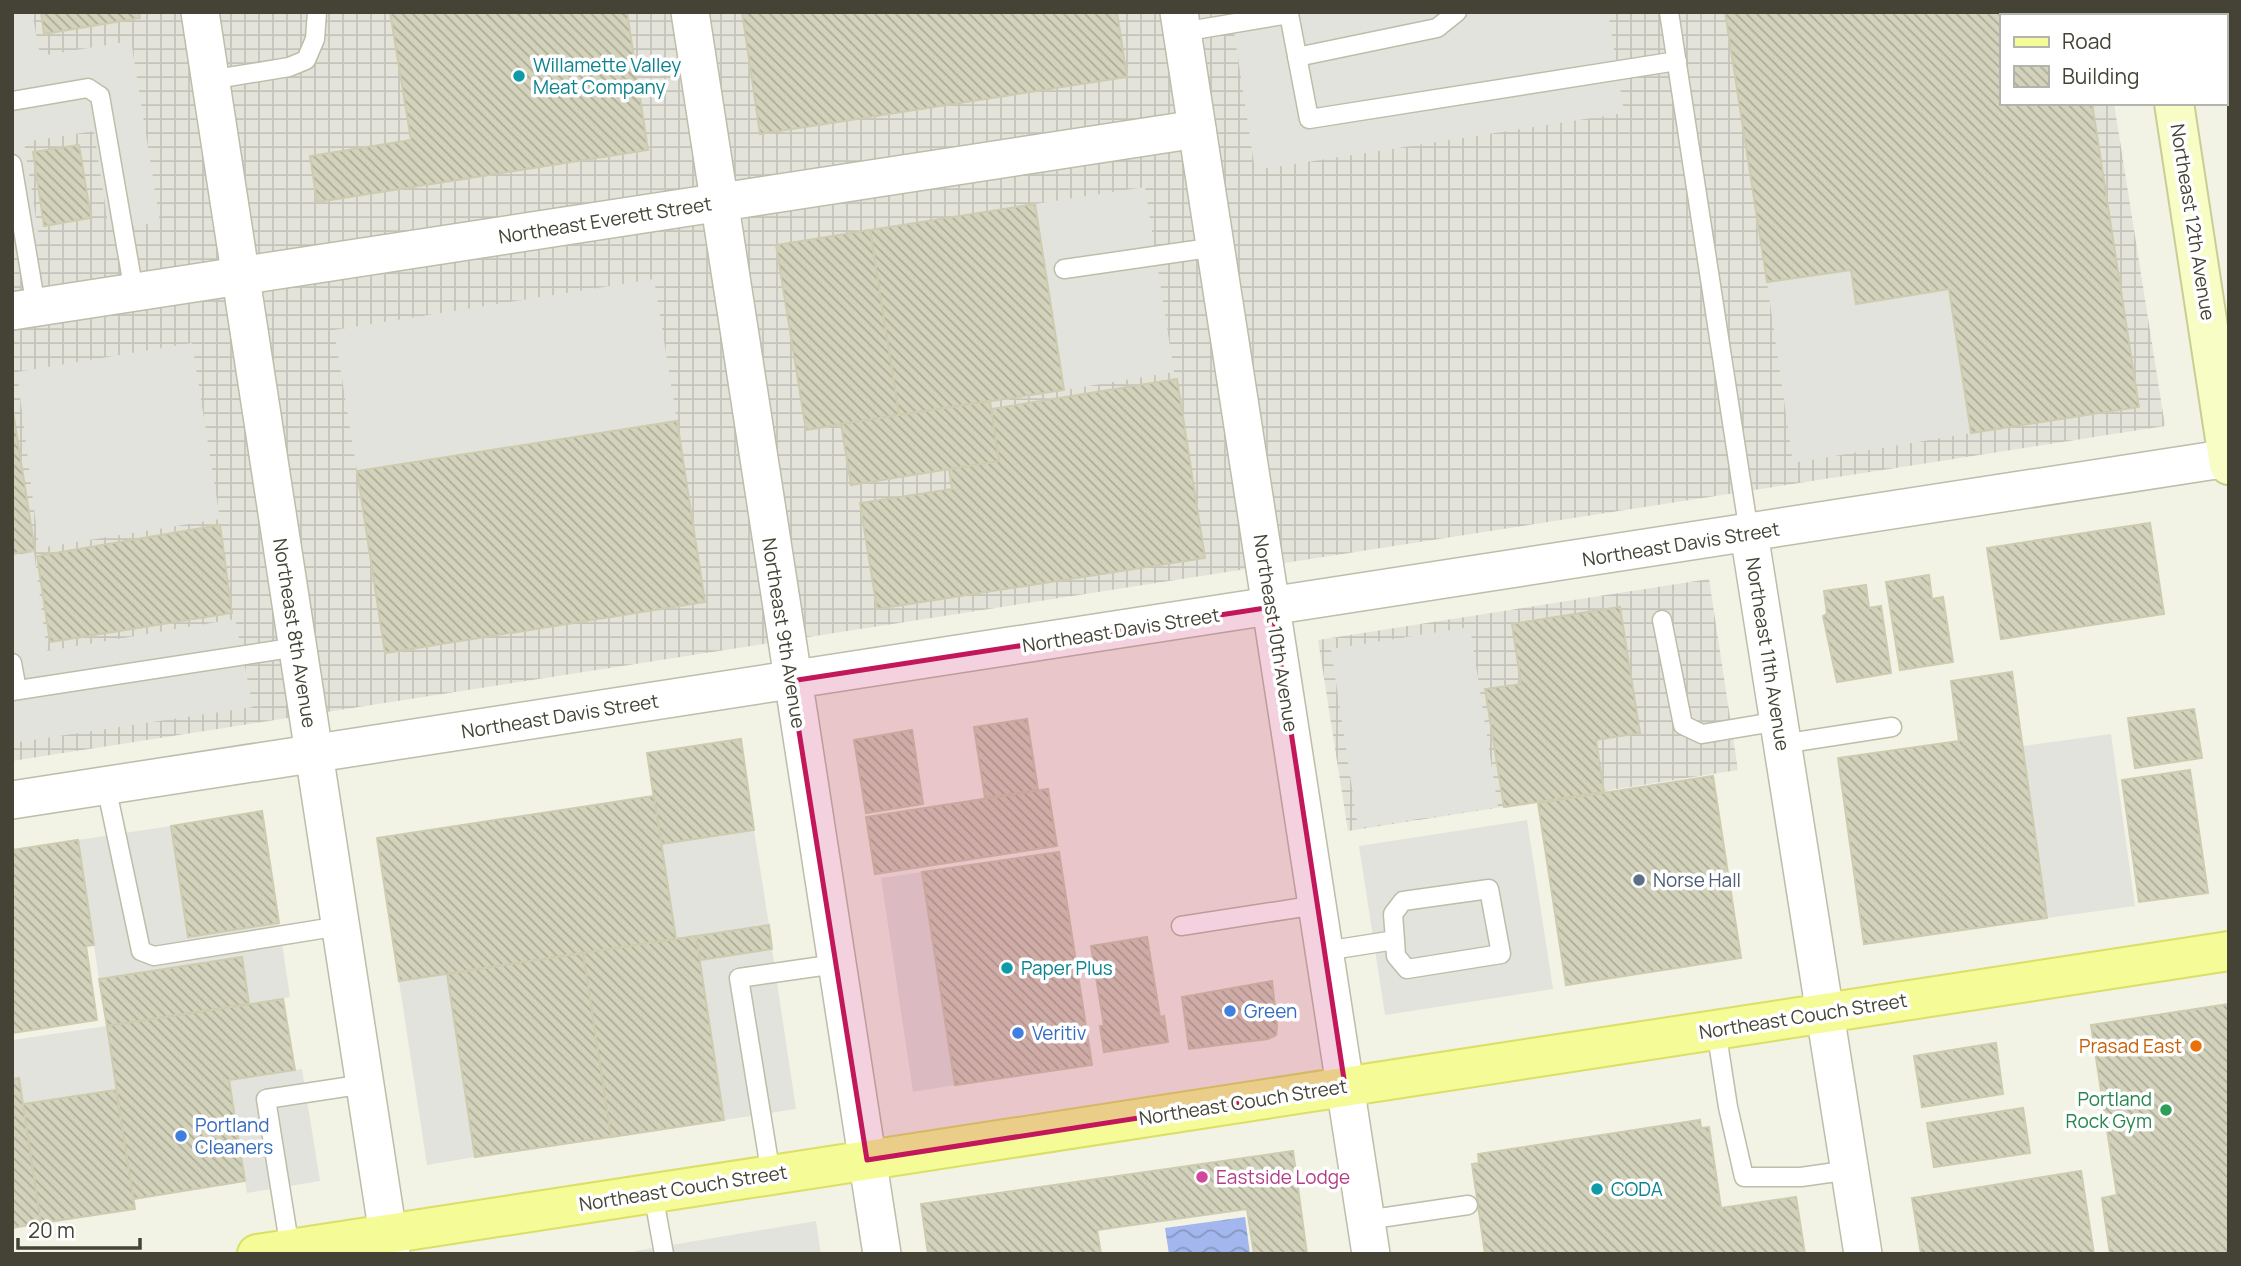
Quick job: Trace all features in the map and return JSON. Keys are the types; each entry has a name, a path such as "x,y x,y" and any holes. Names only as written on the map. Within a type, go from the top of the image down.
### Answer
{"main road":[{"name":"Northeast 12th Avenue","path":"2174,105 2228,460"},
{"name":"Northeast Couch Street","path":"274,1251 389,1243 653,1193 2229,951"}],"street":[{"name":"Northeast 8th Avenue","path":"200,12 389,1243"},
{"name":"Northeast 9th Avenue","path":"690,12 717,202 867,1160 877,1253"},
{"name":"Northeast 10th Avenue","path":"1181,22 1368,1237"},
{"name":"Northeast Everett Street","path":"24,309 1197,129"},
{"name":"Northeast Davis Street","path":"12,800 2228,460"},
{"name":"Northeast 11th Avenue","path":"1749,533 1863,1254"}],"lane":[{"path":"211,80 289,67 306,60 315,39 317,12"},
{"path":"1297,57 1437,28 1457,12"},
{"name":"Northeast 11th Avenue","path":"1669,12 1749,533"},
{"path":"1181,22 1289,13 1308,119 1677,61"},
{"path":"12,101 88,88 100,96 134,292"},
{"path":"12,164 24,309"},
{"path":"1064,269 1216,247"},
{"path":"1662,620 1683,725 1702,734 1892,727"},
{"path":"12,663 15,691 297,648"},
{"path":"106,786 141,951 154,956 340,926"},
{"path":"1489,889 1501,954 1407,969 1396,957 1395,940 1393,914 1403,901 1489,889"},
{"path":"1181,926 1317,905"},
{"path":"1325,951 1395,940"},
{"path":"771,1175 739,978 836,964"},
{"path":"1716,1029 1728,1107 1744,1177 1801,1177 1850,1170"},
{"path":"274,1251 266,1099 365,1084"},
{"path":"653,1193 664,1254"},
{"path":"1368,1237 1468,1205"}],"highlighted area":[{"path":"1272,607 1345,1086 867,1160 791,681"}],"shaded area":[{"path":"12,12 2100,12 2000,14 2000,105 2114,105 2165,426 12,761"},
{"path":"12,12 32,12 40,56 131,41 160,222 109,230 94,131 24,142 40,244 12,249"},
{"path":"1231,12 1608,12 1624,113 1255,170"},
{"path":"1145,187 1174,372 1064,390 1035,204"},
{"path":"1851,270 1856,304 1949,289 1971,433 1793,463 1767,282"},
{"path":"654,279 677,421 357,471 334,330"},
{"path":"192,343 220,519 39,548 17,372"},
{"path":"34,552 47,651 235,619 253,707 12,743 12,556"},
{"path":"1709,579 1738,770 1348,831 1318,640"},
{"path":"1470,627 1498,807 1358,828 1331,649"},
{"path":"2111,734 2135,906 2047,918 2023,746"},
{"path":"1527,820 1553,989 1385,1015 1359,846"},
{"path":"171,826 188,937 279,923 290,997 249,1004 242,957 99,979 78,840"},
{"path":"754,830 769,925 676,939 661,844"},
{"path":"922,872 955,1085 913,1092 881,878"},
{"path":"772,949 796,1109 724,1120 700,960"},
{"path":"447,974 475,1157 427,1165 399,981"},
{"path":"107,1026 116,1090 23,1104 12,1079 12,1040"},
{"path":"302,1069 320,1181 247,1193 229,1080"},
{"path":"816,1221 821,1254 635,1254 635,1251"}],"water":[{"path":"1245,1217 1250,1254 1169,1254 1165,1228"}],"building":[{"path":"41,12 139,12 140,18 44,34"},
{"name":"Willamette Valley Meat Company","path":"390,12 627,12 648,150 317,202 310,156 411,140"},
{"path":"742,12 1117,12 1127,77 760,134"},
{"path":"1725,12 2077,12 2000,14 2000,105 2092,105 2139,407 1971,433 1949,289 1856,304 1851,270 1767,282"},
{"path":"79,145 91,218 44,226 33,152"},
{"path":"1035,204 1064,390 899,415 870,230"},
{"path":"870,230 899,415 806,430 776,245"},
{"path":"1177,379 1205,558 877,609 860,503 952,489 949,469 999,461 991,409"},
{"path":"990,401 999,461 851,485 841,424"},
{"path":"12,405 35,550 12,554"},
{"path":"677,421 705,602 385,653 357,471"},
{"path":"2150,523 2164,614 2001,639 1987,548"},
{"path":"220,525 232,613 50,642 37,556"},
{"path":"1929,575 1932,599 1943,597 1953,662 1900,670 1886,582"},
{"path":"1866,585 1869,608 1881,606 1891,673 1837,682 1823,616 1827,614 1824,591"},
{"path":"1620,607 1640,733 1596,740 1604,792 1504,807 1485,689 1521,684 1512,624"},
{"path":"2012,672 2047,918 1864,944 1838,758 1959,741 1951,681"},
{"path":"2194,709 2202,758 2135,768 2128,718"},
{"path":"1027,719 1038,790 985,798 974,727"},
{"path":"912,730 923,804 866,813 854,740"},
{"path":"741,739 754,830 661,844 647,753"},
{"path":"2190,770 2208,893 2139,902 2122,780"},
{"name":"Norse Hall","path":"1713,776 1741,958 1566,985 1538,803"},
{"path":"1048,789 1057,846 875,874 866,817"},
{"path":"654,796 676,939 399,981 377,838"},
{"path":"262,811 279,923 188,937 171,826"},
{"path":"78,840 94,945 86,946 97,1020 12,1033 12,850"},
{"name":"Paper Plus","path":"1059,852 1092,1065 955,1085 922,872"},
{"path":"769,925 772,949 700,960 696,936"},
{"path":"696,936 724,1120 611,1137 583,953"},
{"path":"1147,937 1160,1017 1164,1016 1168,1042 1104,1052 1100,1026 1104,1026 1091,946"},
{"path":"583,953 611,1137 475,1157 447,974"},
{"path":"242,957 249,1004 107,1026 99,979"},
{"name":"Green","path":"1272,981 1276,1035 1268,1039 1189,1049 1182,997"},
{"name":"Portland Cleaners","path":"283,999 295,1070 229,1080 245,1181 133,1199 107,1026"},
{"name":"Portland Rock Gym","path":"2229,1004 2229,1254 2110,1254 2102,1198 2117,1195 2091,1025"},
{"path":"1996,1043 2003,1094 1922,1107 1914,1056"},
{"path":"19,1078 41,1223 12,1228 12,1079"},
{"path":"116,1090 135,1209 41,1223 23,1104"},
{"path":"2023,1108 2030,1153 1934,1167 1927,1123"},
{"name":"CODA","path":"1700,1120 1701,1128 1709,1127 1721,1208 1796,1197 1805,1254 1485,1254 1472,1164 1479,1163 1478,1154"},
{"name":"Eastside Lodge","path":"1293,1151 1307,1254 1254,1254 1247,1209 1097,1230 1101,1254 928,1254 921,1204"},
{"path":"2081,1171 2094,1254 1921,1254 1912,1198"}],"place":[{"name":"Willamette Valley Meat Company","path":"519,76"},
{"name":"Norse Hall","path":"1639,880"},
{"name":"Paper Plus","path":"1007,968"},
{"name":"Green","path":"1230,1011"},
{"name":"Veritiv","path":"1018,1033"},
{"name":"Prasad East","path":"2196,1046"},
{"name":"Portland Rock Gym","path":"2166,1110"},
{"name":"Portland Cleaners","path":"181,1136"},
{"name":"Eastside Lodge","path":"1202,1177"},
{"name":"CODA","path":"1597,1189"}]}
